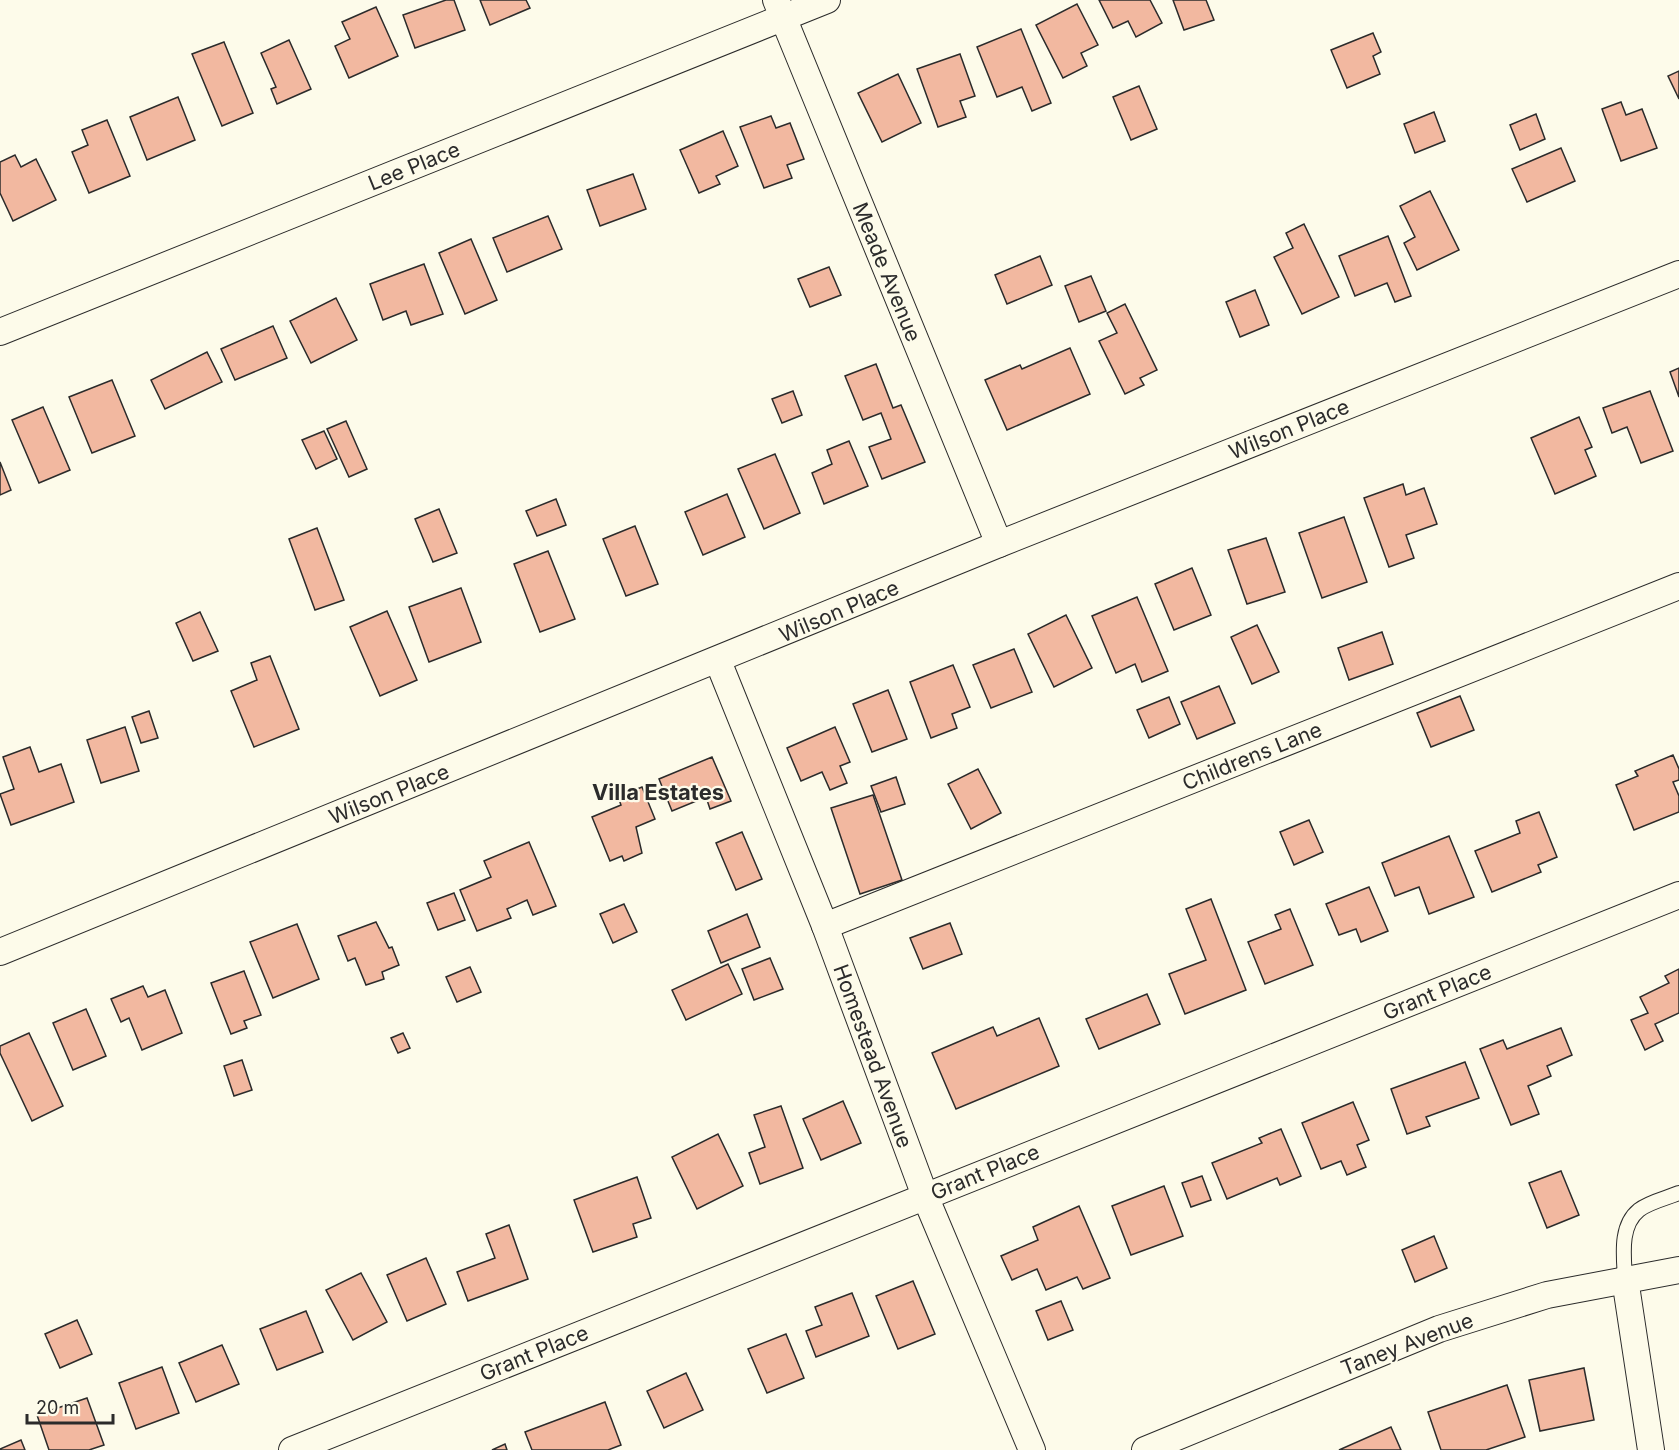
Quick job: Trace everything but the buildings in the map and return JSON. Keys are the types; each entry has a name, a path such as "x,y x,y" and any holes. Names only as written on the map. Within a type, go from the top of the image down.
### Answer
{"street":[{"name":"Lee Place","path":"0,332 780,9 827,0"},
{"name":"Meade Avenue","path":"780,9 999,544"},
{"name":"Wilson Place","path":"0,952 718,661 999,544 1679,274"},
{"name":"Childrens Lane","path":"825,926 1679,586"},
{"name":"Homestead Avenue","path":"718,661 825,926 925,1196 1032,1450"},
{"name":"Grant Place","path":"292,1450 1679,895"},
{"name":"Taney Avenue","path":"1145,1450 1439,1329 1547,1295 1679,1270"},
{"path":"1625,1279 1651,1450"}],"lane":[{"path":"1625,1279 1623,1247 1629,1226 1638,1211 1679,1193"}],"district":[{"name":"Villa Estates","path":"658,792"}]}
